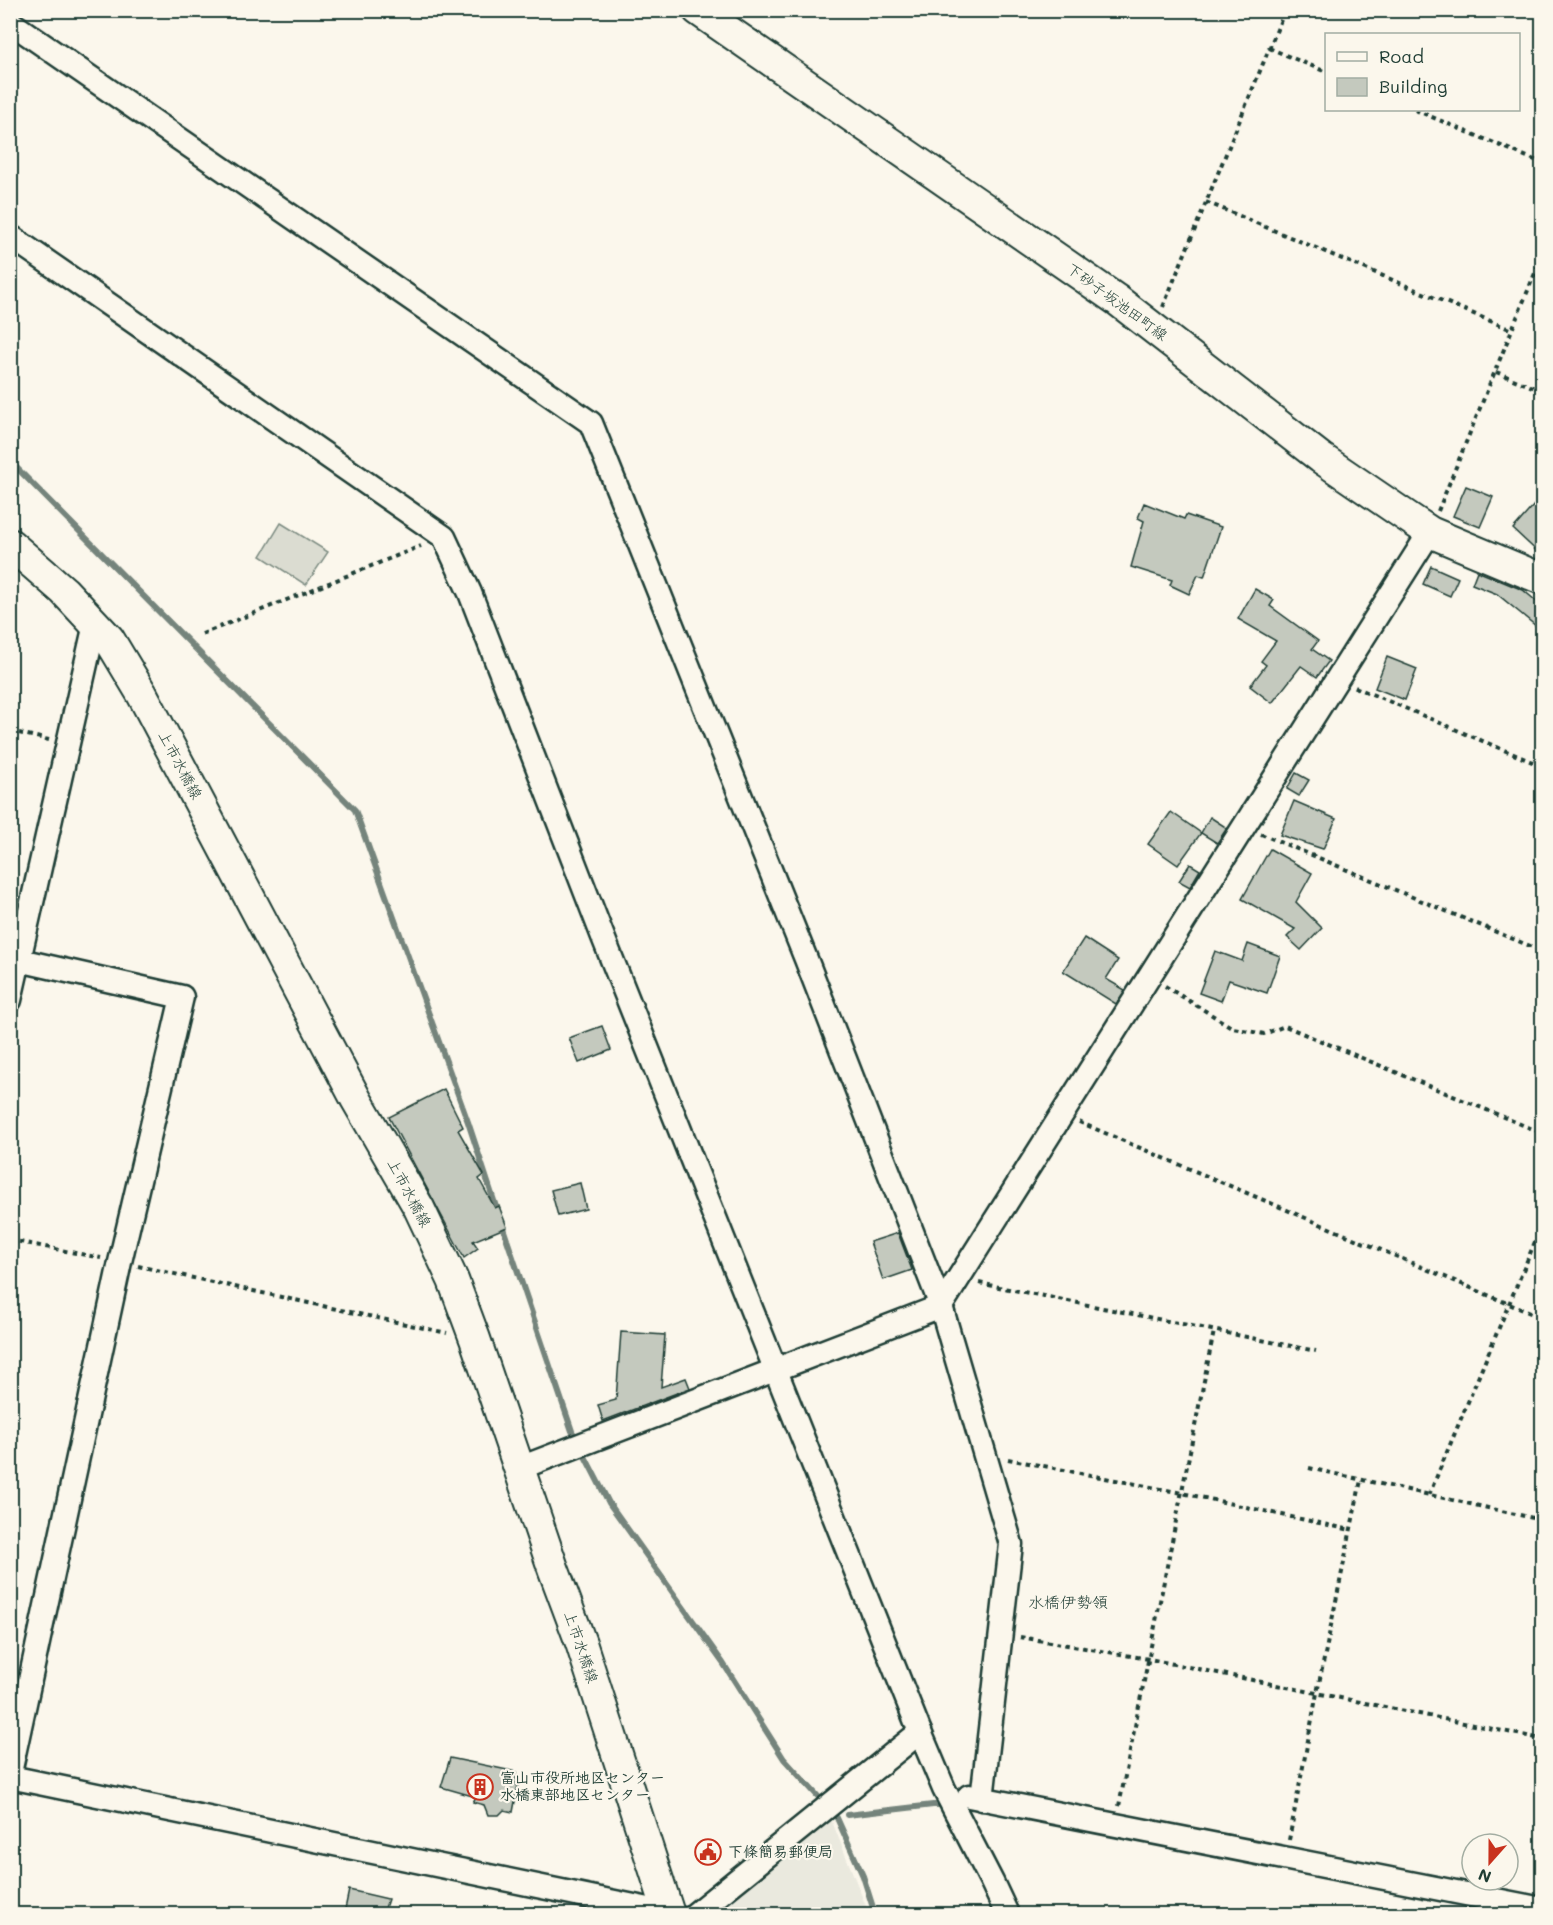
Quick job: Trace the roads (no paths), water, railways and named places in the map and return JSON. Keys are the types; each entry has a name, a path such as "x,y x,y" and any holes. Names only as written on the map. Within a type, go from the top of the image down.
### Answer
{"main road":[{"name":"下砂子坂池田町線","path":"698,10 1154,327 1321,458 1430,532 1542,579"},
{"name":"上市水橋線","path":"10,544 64,591 109,639 142,694 356,1099 419,1208 453,1280 475,1339 553,1568 677,1914"}],"street":[{"path":"10,22 591,423 807,959 941,1306 1011,1544 981,1799"},
{"path":"10,236 444,537 470,593 607,948 920,1732 944,1790 1007,1914"},
{"path":"520,1468 941,1306 1430,532"},
{"path":"10,1000 15,959 95,624"},
{"path":"15,959 182,997 120,1262 10,1775 677,1914 920,1732"},
{"path":"944,1790 1542,1909"}],"waterway":[{"path":"10,461 355,810 468,1122 498,1213"},
{"path":"501,1222 572,1431 609,1503 723,1663 784,1759 824,1803"},
{"path":"847,1815 948,1805"},
{"path":"830,1810 837,1818 863,1876 875,1914"}],"place":[{"name":"富山市役所地区センター 水橋東部地区センター","path":"480,1787"},
{"name":"下條簡易郵便局","path":"708,1852"}],"district":[{"name":"水橋伊勢領","path":"1068,1602"}]}
